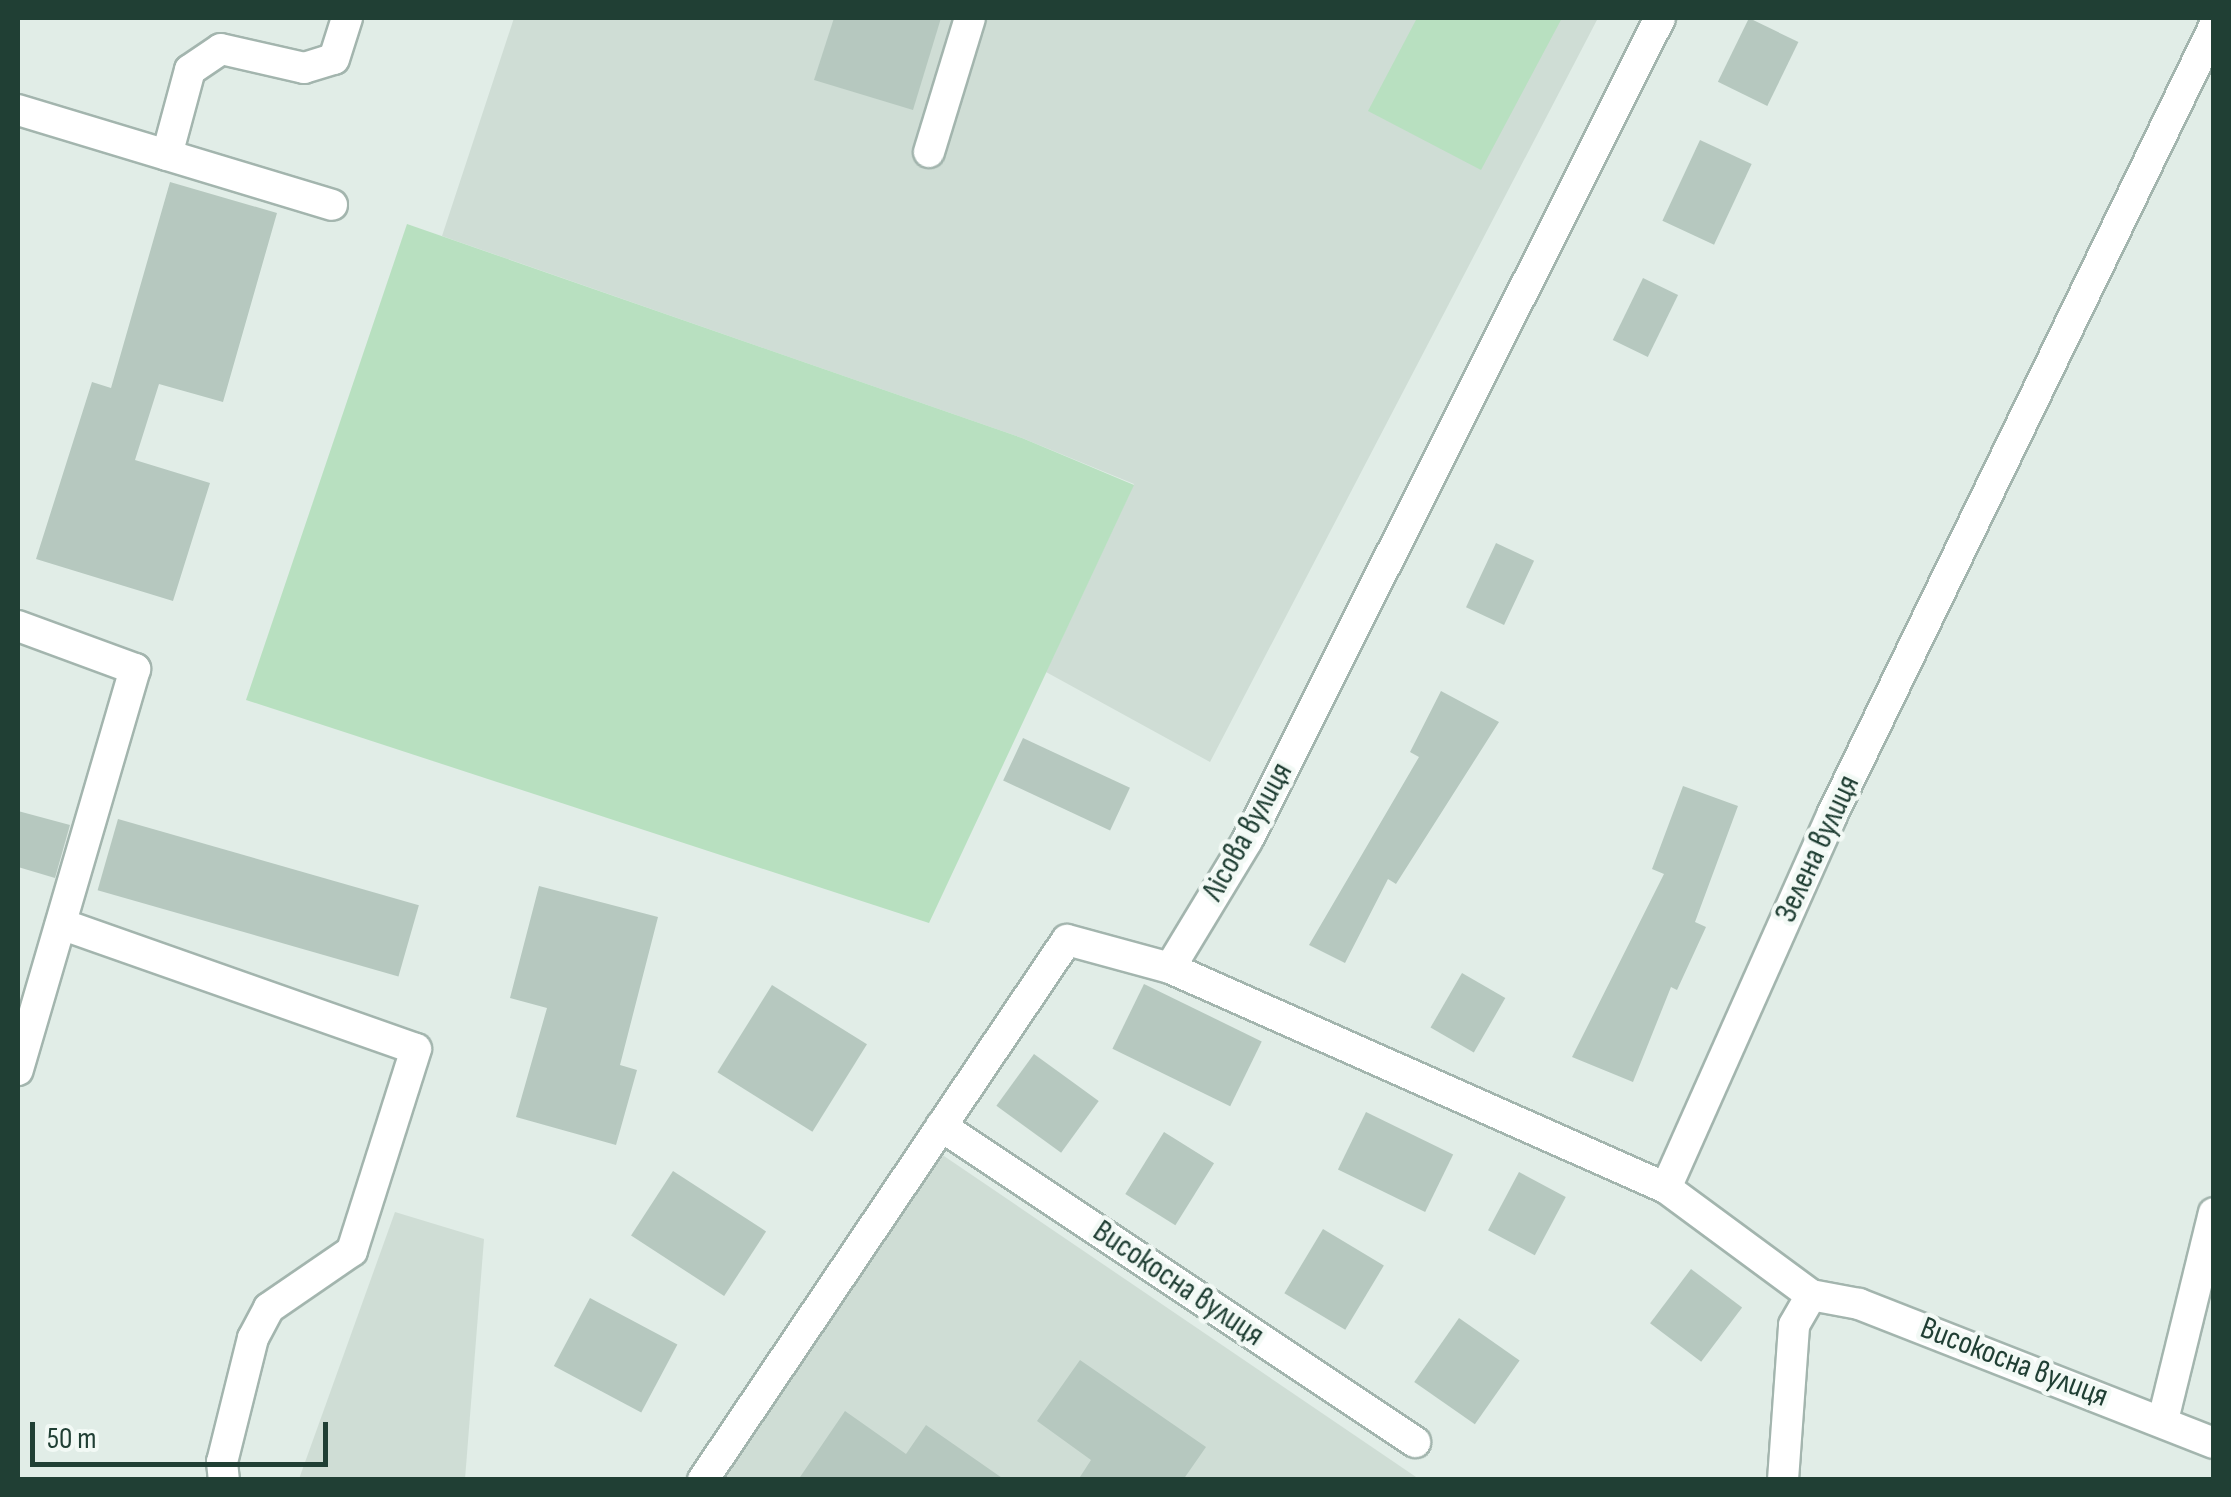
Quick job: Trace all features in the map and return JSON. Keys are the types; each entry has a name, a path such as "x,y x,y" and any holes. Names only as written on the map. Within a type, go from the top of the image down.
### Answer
{"street":[{"path":"166,155 190,70 221,49 304,68 334,59 347,18"},
{"path":"930,152 970,18"},
{"name":"Лісова вулиця","path":"1170,968 1247,841 1660,18"},
{"name":"Зелена вулиця","path":"1666,1188 1832,816 2214,26"},
{"path":"18,110 332,205"},
{"path":"18,626 135,669 18,1070"},
{"path":"61,924 416,1049 352,1252 268,1308 253,1338 222,1462 224,1480"},
{"path":"704,1480 1067,940 1170,968 1666,1188"},
{"name":"Високосна вулиця","path":"942,1126 1415,1442"},
{"name":"Високосна вулиця","path":"1666,1188 1811,1295 1859,1304 2214,1443"},
{"path":"2163,1420 2214,1214"},
{"path":"1784,1480 1794,1326 1811,1295"}],"shaded area":[{"path":"514,18 1598,18 1210,762 1046,672 1134,484 1022,438 442,236"},
{"path":"941,1154 1419,1479 722,1480"},
{"path":"395,1212 484,1239 465,1479 299,1479"}],"green space":[{"path":"1417,18 1562,18 1481,170 1368,111"},
{"path":"407,224 1022,438 1134,485 929,923 246,700"}],"building":[{"path":"834,18 941,18 913,110 814,80"},
{"path":"1749,18 1798,42 1767,106 1718,82"},
{"path":"1700,140 1752,164 1714,245 1662,221"},
{"path":"170,182 277,213 223,402 159,384 135,460 210,483 173,601 36,559 92,382 111,388"},
{"path":"1643,278 1678,295 1648,357 1613,340"},
{"path":"1496,543 1534,561 1504,625 1466,607"},
{"path":"1441,691 1499,722 1396,884 1388,879 1345,963 1309,945 1419,757 1410,752"},
{"path":"1023,738 1130,788 1110,830 1003,781"},
{"path":"1683,786 1738,806 1695,922 1706,927 1677,990 1671,987 1633,1082 1572,1057 1664,874 1652,869"},
{"path":"18,811 70,825 55,878 18,867"},
{"path":"118,819 419,905 398,976 98,890"},
{"path":"539,886 658,917 620,1065 637,1070 616,1145 516,1117 547,1008 510,998"},
{"path":"1462,973 1505,998 1474,1053 1430,1028"},
{"path":"1144,984 1262,1041 1230,1106 1112,1049"},
{"path":"772,985 867,1044 812,1132 717,1072"},
{"path":"1034,1054 1099,1101 1061,1153 996,1106"},
{"path":"1366,1112 1453,1155 1425,1212 1338,1170"},
{"path":"1164,1132 1214,1163 1175,1225 1125,1194"},
{"path":"673,1171 766,1231 724,1296 631,1236"},
{"path":"1519,1172 1566,1197 1535,1255 1488,1230"},
{"path":"1323,1229 1384,1266 1345,1330 1284,1293"},
{"path":"1691,1269 1742,1308 1701,1362 1650,1323"},
{"path":"590,1298 677,1344 641,1412 554,1366"},
{"path":"1459,1318 1520,1360 1475,1424 1414,1382"},
{"path":"1080,1360 1206,1447 1183,1480 1078,1480 1091,1460 1037,1421"},
{"path":"845,1411 906,1454 926,1425 1005,1480 798,1480"}]}
